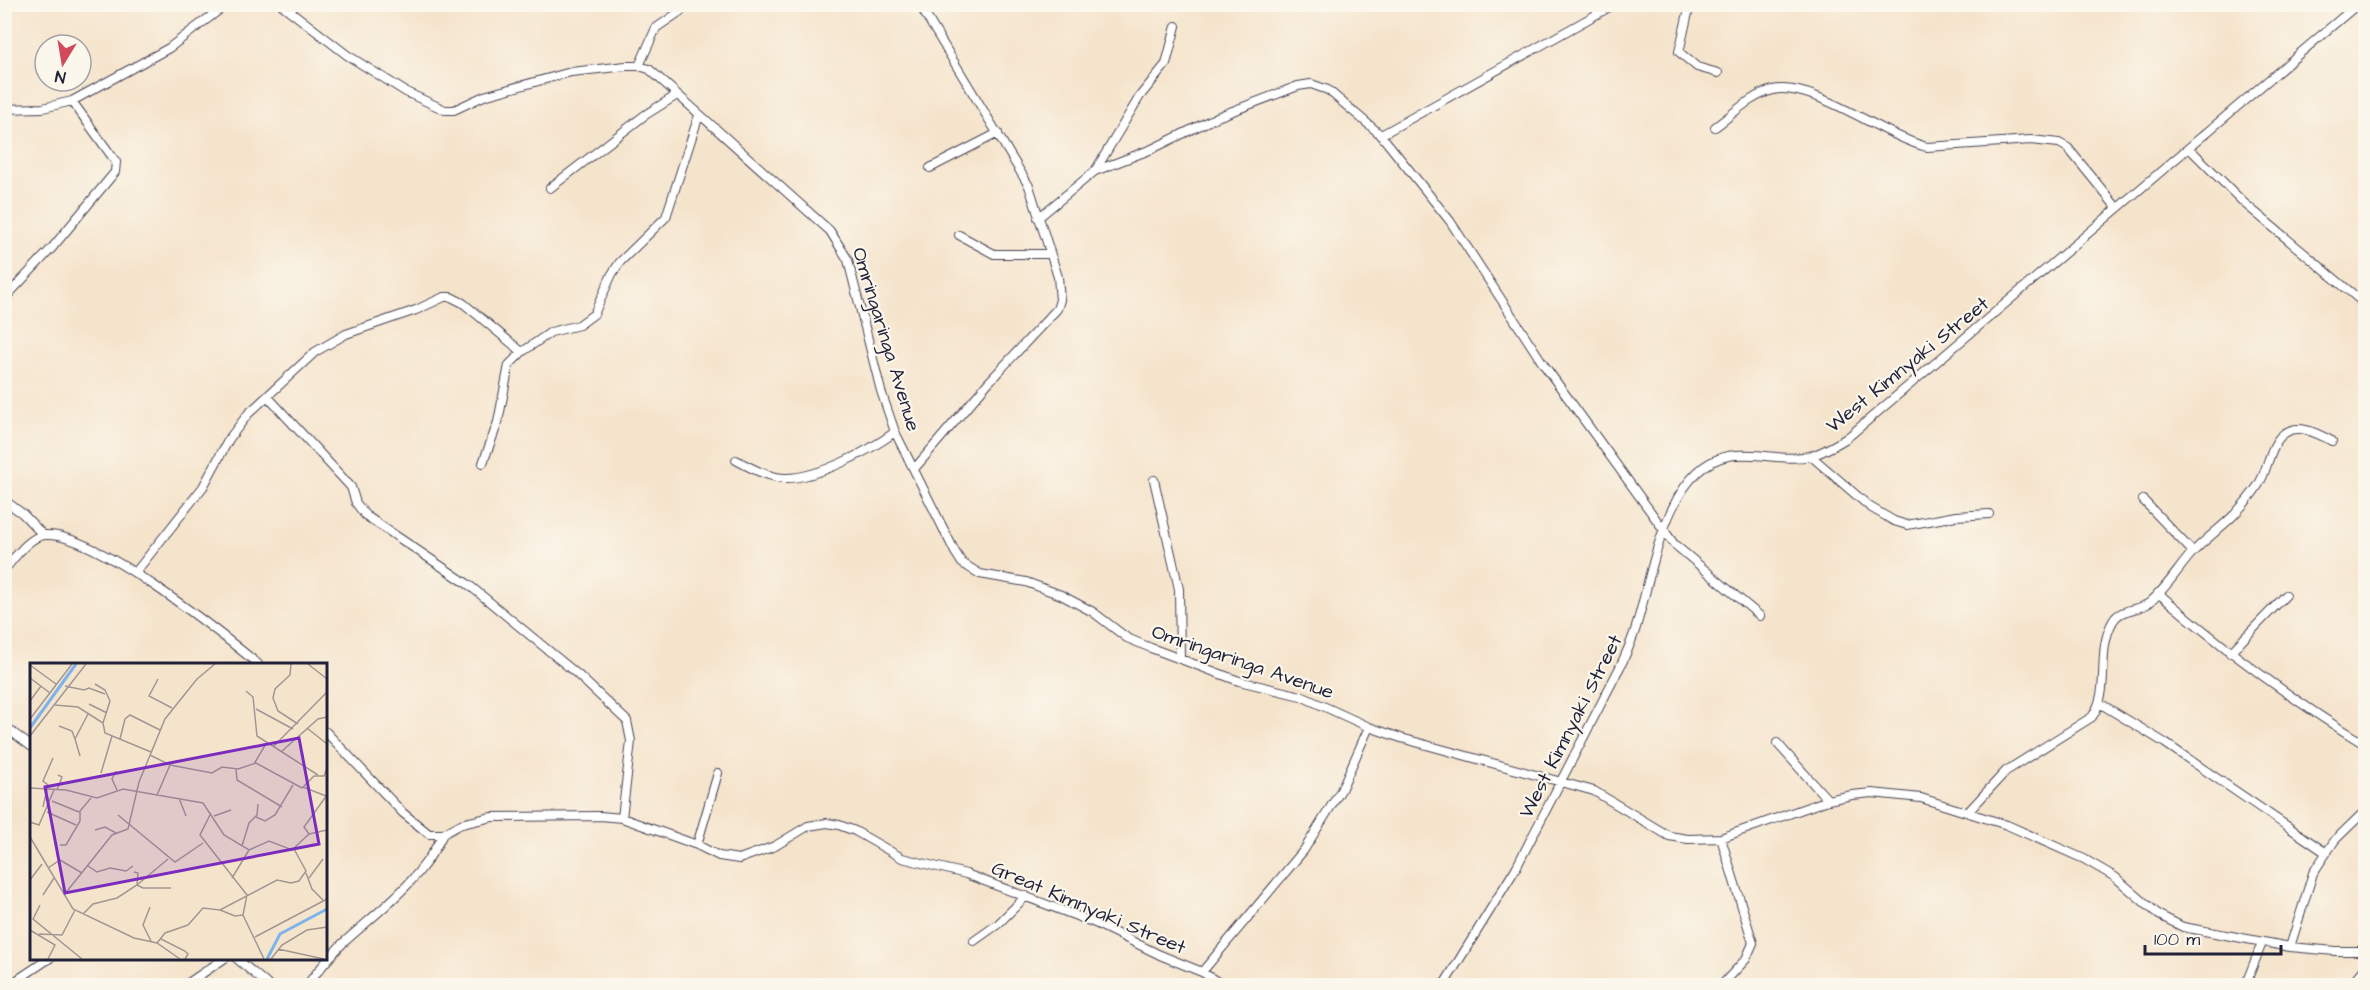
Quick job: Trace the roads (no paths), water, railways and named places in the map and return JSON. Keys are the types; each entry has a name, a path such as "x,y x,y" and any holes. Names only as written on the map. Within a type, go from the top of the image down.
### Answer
{"street":[{"path":"4,109 43,108 72,102 169,48 227,4"},
{"path":"281,4 347,56 406,92 445,110 454,110 484,96 571,72 639,66 656,28 691,4"},
{"path":"915,468 987,384 1057,309 1060,290 1029,186 919,4"},
{"path":"1381,135 1615,4"},
{"path":"1690,4 1679,52 1687,62 1718,73"},
{"name":"West Kimnyaki Street","path":"1443,986 1516,868 1599,710 1635,633 1663,529 1682,492 1704,464 1735,455 1812,456 1861,428 2358,4"},
{"path":"1095,171 1140,96 1166,64 1176,26"},
{"name":"Omringaringa Avenue","path":"639,66 656,74 699,115 785,189 830,231 841,246 848,260 881,391 895,432 955,552 962,563 972,570 980,574 1026,582 1061,595 1093,612 1127,638 1239,681 1301,696 1369,726 1610,799 1669,836 1688,839 1721,838 1828,800 1872,793 1921,798 1969,811 2007,825 2099,867 2170,922 2199,932 2290,947 2366,951"},
{"path":"1038,218 1095,171 1271,94 1311,84 1328,90 1381,135 1450,222 1550,373 1683,554 1760,616"},
{"path":"1715,127 1755,97 1772,90 1786,89 1854,112 1911,143 1927,147 2046,139 2068,148 2117,208"},
{"path":"550,188 645,115 677,95"},
{"path":"4,298 52,248 115,172 116,162 72,102"},
{"path":"483,463 498,422 509,365 522,352 551,332 579,325 594,314 620,262 666,217 699,115"},
{"path":"930,168 998,133"},
{"path":"2190,149 2244,203 2366,305"},
{"path":"959,235 994,254 1049,254"},
{"path":"135,573 203,487 238,426 315,352 346,334 416,310 444,297 463,303 522,352"},
{"path":"268,397 351,487 356,503 365,515 478,592 577,674 627,721 631,741 622,818"},
{"path":"1969,811 2006,771 2092,717 2101,704 2104,688 2101,662 2113,620 2124,612 2147,604 2193,552 2220,529 2259,485 2276,445 2284,433 2301,429 2332,441"},
{"path":"736,460 771,476 799,476 854,458 895,432"},
{"path":"1812,456 1870,507 1894,521 1907,525 1956,516 1989,514"},
{"path":"1154,480 1179,585 1180,659"},
{"path":"4,500 23,514 43,535"},
{"path":"2143,500 2193,552"},
{"path":"4,570 29,543 43,535 59,536 84,545 135,573 191,611 257,663"},
{"path":"2158,593 2230,653 2299,705 2366,745"},
{"path":"2230,653 2286,595"},
{"path":"2101,704 2165,743 2325,852"},
{"path":"4,726 30,746"},
{"path":"1202,972 1304,850 1341,790 1369,726"},
{"path":"4,738 12,732"},
{"path":"327,733 419,828 429,834 443,834"},
{"path":"1777,743 1828,800"},
{"path":"697,845 718,773"},
{"path":"2290,947 2304,896 2325,852 2366,810"},
{"name":"Great Kimnyaki Street","path":"443,834 460,824 492,817 600,816 622,818 697,845 729,860 739,859 775,846 808,826 827,823 855,831 902,858 966,874 1095,922 1160,955 1202,972 1224,986"},
{"path":"306,986 342,945 397,898 422,870 443,834"},
{"path":"1721,838 1753,943 1746,959 1721,986"},
{"path":"974,941 998,924 1026,896"},
{"path":"2244,986 2262,943"},
{"path":"8,986 47,960"},
{"path":"184,986 222,960"},
{"path":"238,960 269,986"},
{"path":"2350,986 2366,967"}]}
